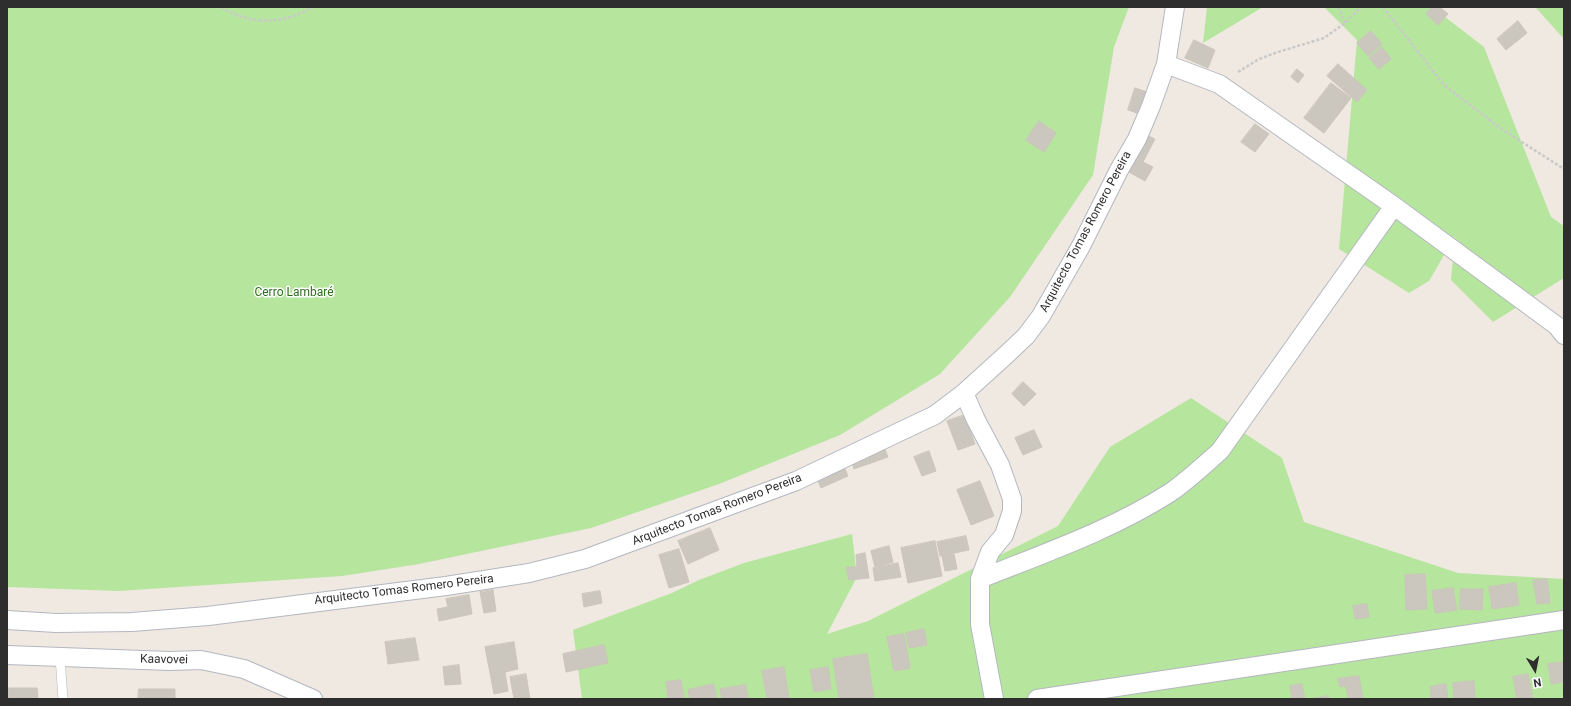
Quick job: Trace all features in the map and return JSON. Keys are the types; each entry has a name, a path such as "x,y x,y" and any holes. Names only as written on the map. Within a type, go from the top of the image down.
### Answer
{"street":[{"name":"Arquitecto Tomas Romero Pereira","path":"7,620 56,623 124,622 208,616 446,586 529,573 585,559 796,481 935,415 964,393 1008,354 1026,336 1041,316 1081,246 1136,139 1166,64 1174,7"},
{"path":"1166,64 1219,84 1394,206 1562,326"},
{"path":"980,580 1066,546 1134,514 1171,491 1193,475 1220,451 1394,206"},
{"path":"964,393 976,420 1000,465 1012,499 1012,511 1004,535 990,552 980,580 980,624 994,699"},
{"path":"1037,699 1564,620"},
{"name":"Kaavovei","path":"7,656 202,660 244,669 313,699"}],"lane":[{"path":"60,657 62,699"}],"path":[{"path":"221,7 230,13 252,20 276,21 298,15 313,7"},
{"path":"1338,7 1345,23"},
{"path":"1219,84 1259,59 1324,38 1345,23 1361,7"},
{"path":"1383,7 1444,85 1500,128 1564,169"}],"green space":[{"name":"Cerro Lambaré","path":"7,7 1129,7 1114,47 1093,175 1010,297 940,374 840,435 719,484 591,528 419,564 342,576 119,591 7,587"},
{"path":"1207,7 1263,7 1203,43"},
{"path":"1324,7 1432,7 1484,47 1551,217 1564,226 1564,278 1493,322 1451,280 1455,236 1429,281 1409,293 1339,249 1357,40"},
{"path":"1535,7 1564,7 1564,39 1536,8"},
{"path":"1191,398 1282,458 1304,522 1458,573 1564,579 1564,699 582,699 573,630 672,593 699,580 744,563 852,534 857,577 827,634 868,621 1058,526 1110,447"}],"building":[{"path":"1432,7 1440,7 1448,14 1438,25 1426,14"},
{"path":"1518,21 1527,33 1506,50 1497,39"},
{"path":"1371,31 1382,44 1368,56 1357,43"},
{"path":"1194,40 1215,50 1208,68 1185,58"},
{"path":"1382,47 1391,59 1379,69 1369,58"},
{"path":"1338,64 1367,90 1357,102 1327,76"},
{"path":"1297,69 1304,75 1298,83 1291,77"},
{"path":"1331,83 1351,98 1324,133 1304,118"},
{"path":"1135,88 1147,92 1140,114 1128,110"},
{"path":"1039,121 1056,133 1044,152 1026,140"},
{"path":"1255,124 1269,134 1255,152 1241,142"},
{"path":"1142,133 1155,139 1143,162 1153,167 1145,181 1127,171"},
{"path":"1023,382 1036,394 1024,406 1012,394"},
{"path":"965,415 975,444 958,450 947,421"},
{"path":"1034,430 1042,447 1023,455 1015,438"},
{"path":"883,444 888,457 854,469 850,456"},
{"path":"929,451 936,471 922,476 914,457"},
{"path":"842,462 848,476 821,488 815,474"},
{"path":"980,481 994,516 971,525 957,490"},
{"path":"710,528 719,550 688,564 678,541"},
{"path":"966,536 969,550 940,556 937,542"},
{"path":"935,541 942,576 908,583 901,548"},
{"path":"889,546 893,562 875,567 871,551"},
{"path":"679,549 689,582 669,588 659,555"},
{"path":"865,553 869,578 849,580 846,567 857,567 856,555"},
{"path":"954,554 957,569 945,571 942,556"},
{"path":"898,563 901,577 875,581 873,568"},
{"path":"1425,574 1427,609 1406,610 1405,575"},
{"path":"1547,579 1550,603 1537,604 1533,580"},
{"path":"1516,583 1519,605 1492,609 1489,587"},
{"path":"1453,588 1457,610 1435,613 1432,591"},
{"path":"1461,589 1483,589 1482,610 1460,609"},
{"path":"493,590 496,611 484,613 480,592"},
{"path":"600,591 602,603 584,607 582,594"},
{"path":"469,595 472,614 439,621 437,609 448,607 446,599"},
{"path":"1367,604 1369,617 1355,619 1353,606"},
{"path":"924,629 927,645 909,648 906,633"},
{"path":"904,634 910,668 894,671 887,637"},
{"path":"415,638 419,660 388,664 385,642"},
{"path":"514,642 518,669 505,672 508,691 494,694 485,647"},
{"path":"604,645 608,663 566,672 563,654"},
{"path":"867,654 874,699 839,699 833,659"},
{"path":"1564,662 1564,682 1551,684 1548,664"},
{"path":"459,665 461,684 445,685 443,667"},
{"path":"784,667 789,699 767,699 762,671"},
{"path":"828,667 831,689 814,692 810,670"},
{"path":"526,674 530,699 514,699 510,677"},
{"path":"1528,674 1533,699 1517,699 1513,677"},
{"path":"1359,676 1363,699 1348,699 1346,686 1340,687 1338,679"},
{"path":"681,680 684,699 668,699 666,682"},
{"path":"1474,681 1475,699 1454,699 1453,683"},
{"path":"714,684 717,699 690,699 688,690"},
{"path":"1302,684 1305,699 1292,699 1290,686"},
{"path":"1446,684 1448,699 1431,699 1430,687"},
{"path":"746,685 748,699 722,699 720,689"},
{"path":"9,688 37,688 38,699 9,699"},
{"path":"139,689 175,689 175,699 138,699"},
{"path":"1328,696 1329,699 1311,699"}]}
